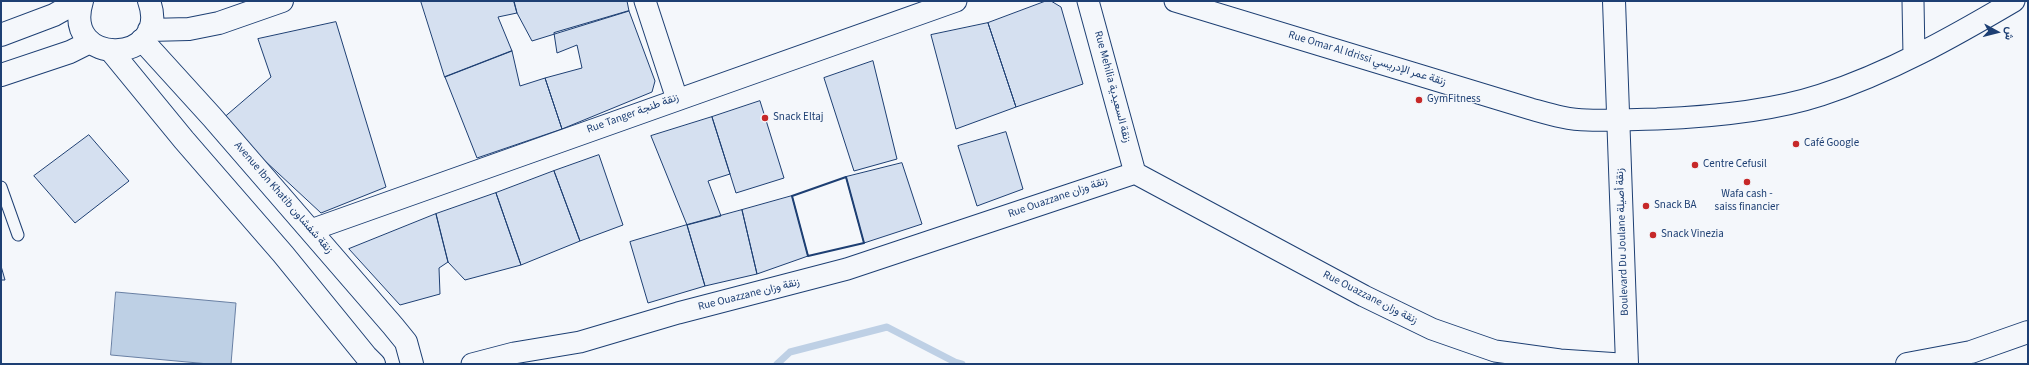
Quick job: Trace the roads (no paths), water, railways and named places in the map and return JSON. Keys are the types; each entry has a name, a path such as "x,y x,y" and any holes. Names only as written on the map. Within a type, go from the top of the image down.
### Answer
{"street":[{"path":"1,35 54,15 80,1"},
{"path":"80,1 80,22 83,33 90,42 100,48 111,51 122,51 133,47 145,35 152,19 149,1"},
{"path":"145,35 219,23 282,1"},
{"path":"645,1 677,99"},
{"name":"Rue Tanger زنقة طنجة","path":"311,230 956,1"},
{"name":"Rue Mehilia زنقة السعيدية","path":"1088,1 1135,173"},
{"name":"Rue Omar Al Idrissi زنقة عمر الإدريسي","path":"1175,1 1531,109 1586,120 1618,120 1726,114 1820,96 1866,78 1914,56 2014,1"},
{"name":"Boulevard Du Joulane زنقة أصيلة","path":"1614,1 1627,364"},
{"path":"1913,1 1914,56"},
{"name":"Avenue Ibn Khatib زنقة شفشاون","path":"145,35 406,342 412,364"},
{"path":"1,75 70,52 90,42"},
{"path":"111,51 184,140 283,254 374,364"},
{"name":"Rue Ouazzane زنقة وزان","path":"472,364 514,353 580,342 678,313 847,269 1135,173 1364,296 1432,329 1495,351 1560,360 1620,364"},
{"path":"1906,364 1970,352 2028,332"}],"lane":[{"path":"1,187 18,235"}],"water":[{"path":"116,292 236,303 231,364 209,364 111,355"}],"waterway":[{"path":"777,364 790,352 887,327 955,362 962,364"}],"place":[{"name":"GymFitness","path":"1419,100"},
{"name":"Snack Eltaj","path":"765,118"},
{"name":"Café Google","path":"1796,144"},
{"name":"Centre Cefusil","path":"1695,165"},
{"name":"Wafa cash - saiss financier","path":"1747,182"},
{"name":"Snack BA","path":"1646,206"},
{"name":"Snack Vinezia","path":"1653,235"}]}
